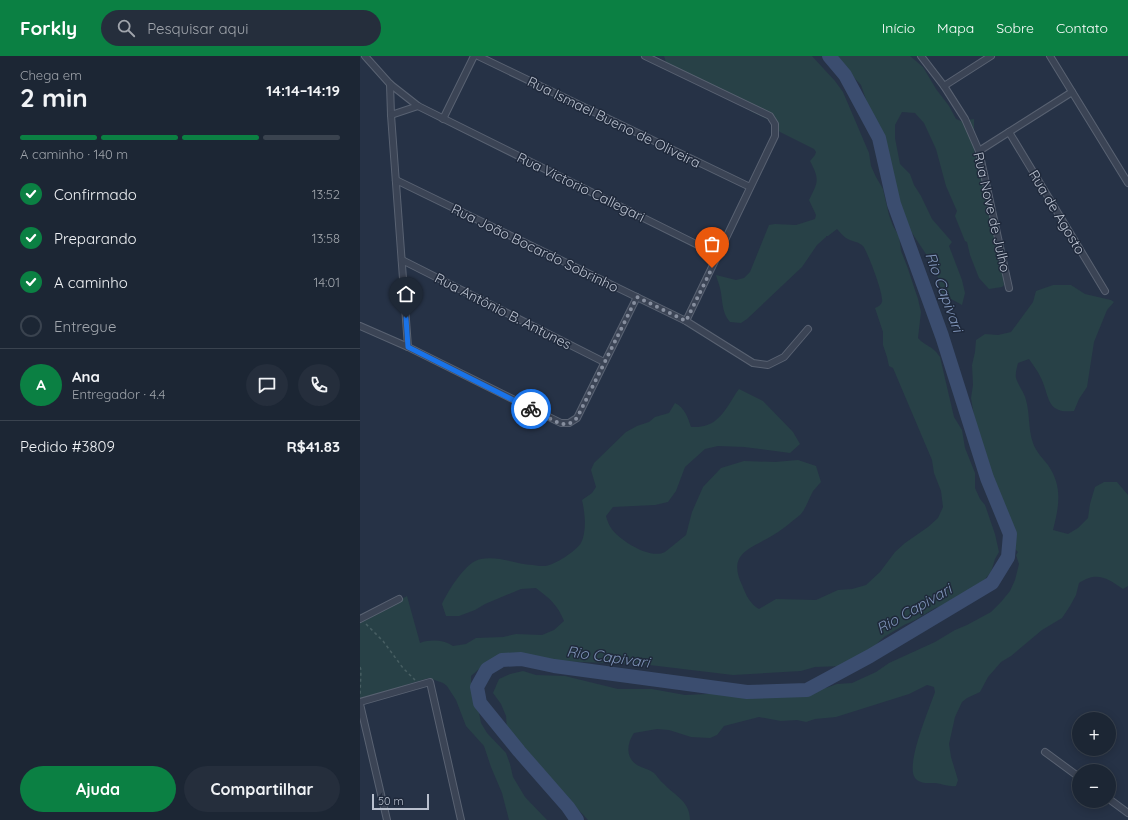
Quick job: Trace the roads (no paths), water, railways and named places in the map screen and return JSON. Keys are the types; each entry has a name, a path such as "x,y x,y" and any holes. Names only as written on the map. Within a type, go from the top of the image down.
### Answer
{"street":[{"name":"Rua Victorio Callegari","path":"365,56 390,84 418,106 718,255"},
{"path":"443,119 474,56"},
{"name":"Rua Ismael Bueno de Oliveira","path":"478,56 750,187"},
{"path":"645,56 770,116 775,124 775,136 686,321"},
{"name":"Rua Nove de Julho","path":"921,56 944,86 965,119 979,151 1009,288"},
{"path":"944,86 991,56"},
{"path":"1050,56 1128,183"},
{"path":"390,84 408,347"},
{"path":"979,151 1072,92"},
{"path":"391,115 418,106"},
{"name":"Rua de Agosto","path":"1009,132 1105,291"},
{"name":"Rua João Bocardo Sobrinho","path":"396,180 686,321 753,363 768,365 784,357 808,329"},
{"name":"Rua Antônio B. Antunes","path":"402,260 604,362"},
{"path":"360,326 408,347 561,424 569,424 577,418 637,297"},
{"path":"360,619 399,599"},
{"path":"387,820 360,703 430,682 461,820"},
{"path":"1045,752 1072,772"},
{"path":"1116,804 1128,813"}],"waterway":[{"name":"Rio Capivari","path":"577,820 568,807 519,751 480,703 477,687 487,669 502,660 521,659 554,666 747,692 807,690 870,656 992,583 1008,557 1010,534 987,478 942,336 894,204 879,138 845,75 829,56"}]}
